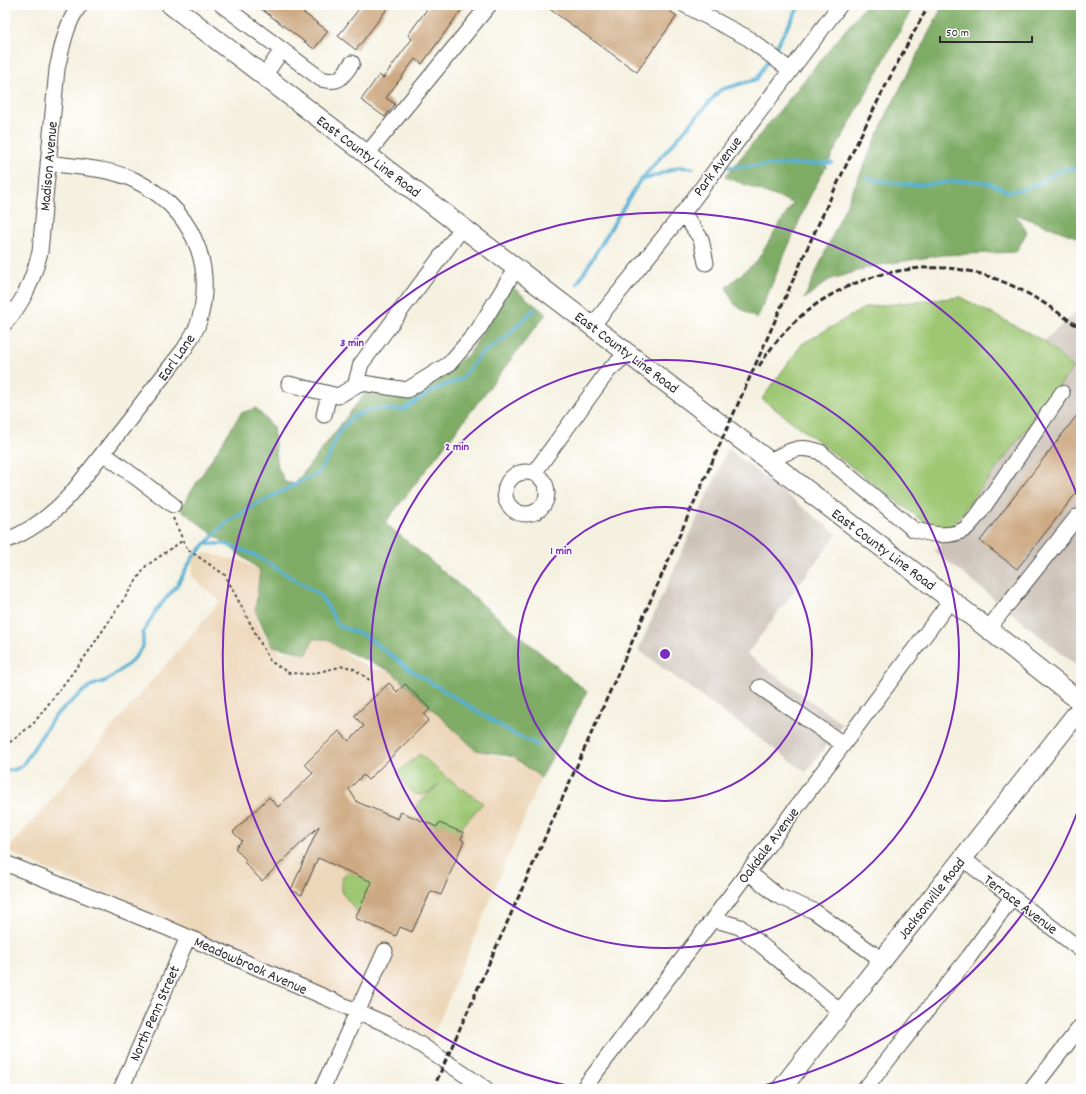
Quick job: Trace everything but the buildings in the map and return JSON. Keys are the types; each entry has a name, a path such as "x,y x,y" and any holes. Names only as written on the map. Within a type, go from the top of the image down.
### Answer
{"main road":[{"name":"East County Line Road","path":"171,5 770,461 1081,702"},
{"name":"Jacksonville Road","path":"781,1089 1081,708"}],"street":[{"name":"Madison Avenue","path":"5,323 24,299 34,277 40,252 57,69 63,40 74,12 80,5"},
{"path":"222,5 321,79 332,82 341,79 352,63"},
{"path":"367,154 489,5"},
{"path":"685,5 748,38 790,70"},
{"name":"Park Avenue","path":"592,326 683,213 790,70 835,6"},
{"path":"264,76 282,50"},
{"name":"Earl Lane","path":"5,541 28,530 59,507 103,453 185,348 199,322 204,295 204,267 197,241 180,216 160,196 133,180 104,171 48,163"},
{"path":"683,213 700,239 706,263"},
{"path":"289,384 338,396 355,386 361,364 463,227"},
{"path":"356,382 407,390 449,364 478,330 516,268"},
{"path":"534,473 608,371 628,353"},
{"path":"770,461 791,450 807,447 820,452 913,529 929,534 948,535 964,529 978,515 1062,393"},
{"path":"324,415 329,394"},
{"path":"103,453 173,505"},
{"path":"988,629 1077,517"},
{"name":"Oakdale Avenue","path":"583,1089 713,919 951,600"},
{"path":"760,687 844,744"},
{"name":"Terrace Avenue","path":"962,858 1081,950"},
{"name":"Meadowbrook Avenue","path":"6,866 188,937 386,1024 421,1045 486,1089"},
{"path":"748,872 778,896 814,911 882,960"},
{"path":"865,1089 969,957 1012,897"},
{"path":"713,919 740,927 841,1012"},
{"name":"North Penn Street","path":"121,1089 188,937"},
{"path":"322,1089 385,951"},
{"path":"1032,1089 1081,1026"}],"path":[{"path":"173,505 172,515 187,550 225,575 270,662 289,673 310,674 344,666 354,669 371,681"},
{"path":"5,746 33,724 87,654 146,566 182,541"}],"shaded area":[{"path":"1081,307 1081,659 1076,665 935,551 1073,367 1044,341"},
{"path":"728,449 837,534 747,654 842,724 806,772 638,650"},
{"path":"206,553 242,561 260,570 254,604 258,624 269,643 280,652 306,654 313,639 327,639 350,657 373,669 391,671 407,683 476,750 507,759 514,757 541,778 431,1041 7,851 220,601 192,577 193,557"}],"green space":[{"path":"866,5 914,5 809,198 757,319 734,304 726,287 756,262 793,203 725,177"},
{"path":"943,5 1081,5 1081,239 1015,214 1027,232 1016,252 942,255 874,266 829,280 804,299 888,112"},
{"path":"511,286 546,314 385,523 587,692 541,778 514,757 476,750 391,671 339,648 327,639 313,639 307,654 272,646 255,610 260,570 180,509 241,413 256,408 273,427 278,468 285,482 295,484 376,379 407,388 425,390 470,353"},
{"path":"960,297 1044,341 1073,368 944,537 762,399 802,344 866,307"},
{"path":"420,754 447,778 483,803 452,838 423,817 415,807 439,784 429,792 418,795 406,786 398,772"},
{"path":"365,860 380,881 363,919 342,893 342,877"}],"waterway":[{"path":"773,52 800,5"},
{"path":"577,284 639,182 720,90 757,79 769,58"},
{"path":"728,167 832,163"},
{"path":"640,181 679,167 693,168"},
{"path":"866,178 912,185 960,181 984,182 1008,192 1029,187 1039,183 1055,173 1066,169 1081,170"},
{"path":"5,770 14,770 22,766 54,717 66,706 90,686 108,680 132,661 143,647 143,633 156,610 176,587 193,557 226,523 257,504 318,473 327,460 340,430 354,416 374,409 403,410 433,390 461,379 482,353 502,340 535,309"},
{"path":"205,544 225,544 253,554 320,595 339,626 366,636 409,669 514,734 538,745"}],"railway":[{"path":"433,1089 806,251 865,127 929,5"},
{"path":"759,366 774,344 785,332 803,314 824,299 848,286 873,277 899,271 926,268 952,269 991,277 1032,296 1081,329"}]}
